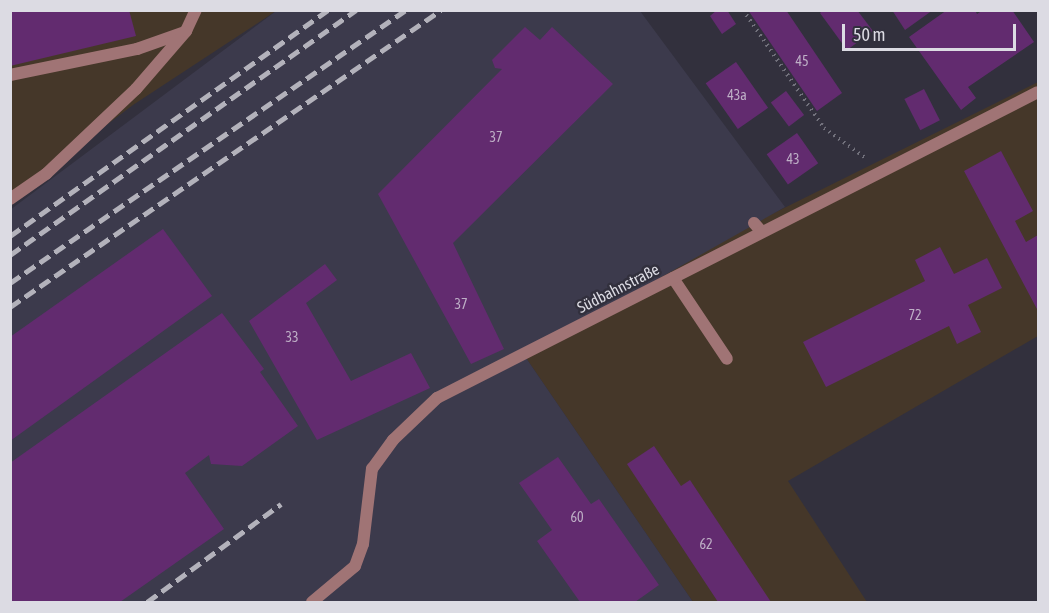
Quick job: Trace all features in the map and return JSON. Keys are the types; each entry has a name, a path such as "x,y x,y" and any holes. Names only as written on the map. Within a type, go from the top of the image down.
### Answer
{"street":[{"path":"10,199 46,174 135,89 186,32 196,10"},
{"path":"10,75 137,49 186,32"},
{"name":"Südbahnstraße","path":"312,603 355,566 363,544 368,472 393,440 437,398 673,278 757,227 883,170 1038,92"},
{"path":"673,278 727,359"}],"path":[{"path":"743,10 824,128 883,170"}],"shaded area":[{"path":"11,11 276,11 133,105 11,197"},
{"path":"276,11 640,11 785,207 524,355 693,602 11,602 10,210"},
{"path":"1038,82 1038,336 788,481 867,602 693,602 524,355 754,223"}],"building":[{"path":"10,10 129,10 136,36 10,66"},
{"path":"717,10 727,10 736,24 722,34 710,16"},
{"path":"748,10 786,10 842,93 817,111"},
{"path":"823,10 857,10 873,31 847,50 820,13"},
{"path":"892,10 933,10 905,30"},
{"path":"947,10 975,10 977,14 983,10 1012,10 1034,42 968,87 976,98 961,110 909,37"},
{"path":"525,27 540,40 552,27 613,84 453,243 504,349 471,364 378,194 502,69 495,68 492,60"},
{"path":"736,62 768,108 738,129 706,83"},
{"path":"924,89 940,120 920,130 904,99"},
{"path":"786,91 804,115 789,126 771,102"},
{"path":"797,133 818,163 788,185 767,154"},
{"path":"1001,151 1033,211 1015,221 1026,242 1038,235 1038,311 964,171"},
{"path":"163,229 212,296 10,441 10,337"},
{"path":"940,247 954,274 987,258 1002,288 968,305 981,332 957,344 949,326 826,387 803,342 925,281 915,260"},
{"path":"325,264 337,280 306,303 351,381 411,353 430,388 317,440 249,321"},
{"path":"222,313 264,369 260,372 298,426 242,466 211,464 209,455 185,473 224,529 120,602 10,602 10,463"},
{"path":"654,446 681,486 690,480 771,602 718,602 627,464"},
{"path":"558,457 591,504 599,499 659,585 635,602 580,602 537,541 552,530 519,483"}],"railway":[{"path":"10,236 328,10"},
{"path":"10,255 356,10"},
{"path":"10,283 405,10"},
{"path":"10,307 441,10"},
{"path":"147,602 281,504"}]}
